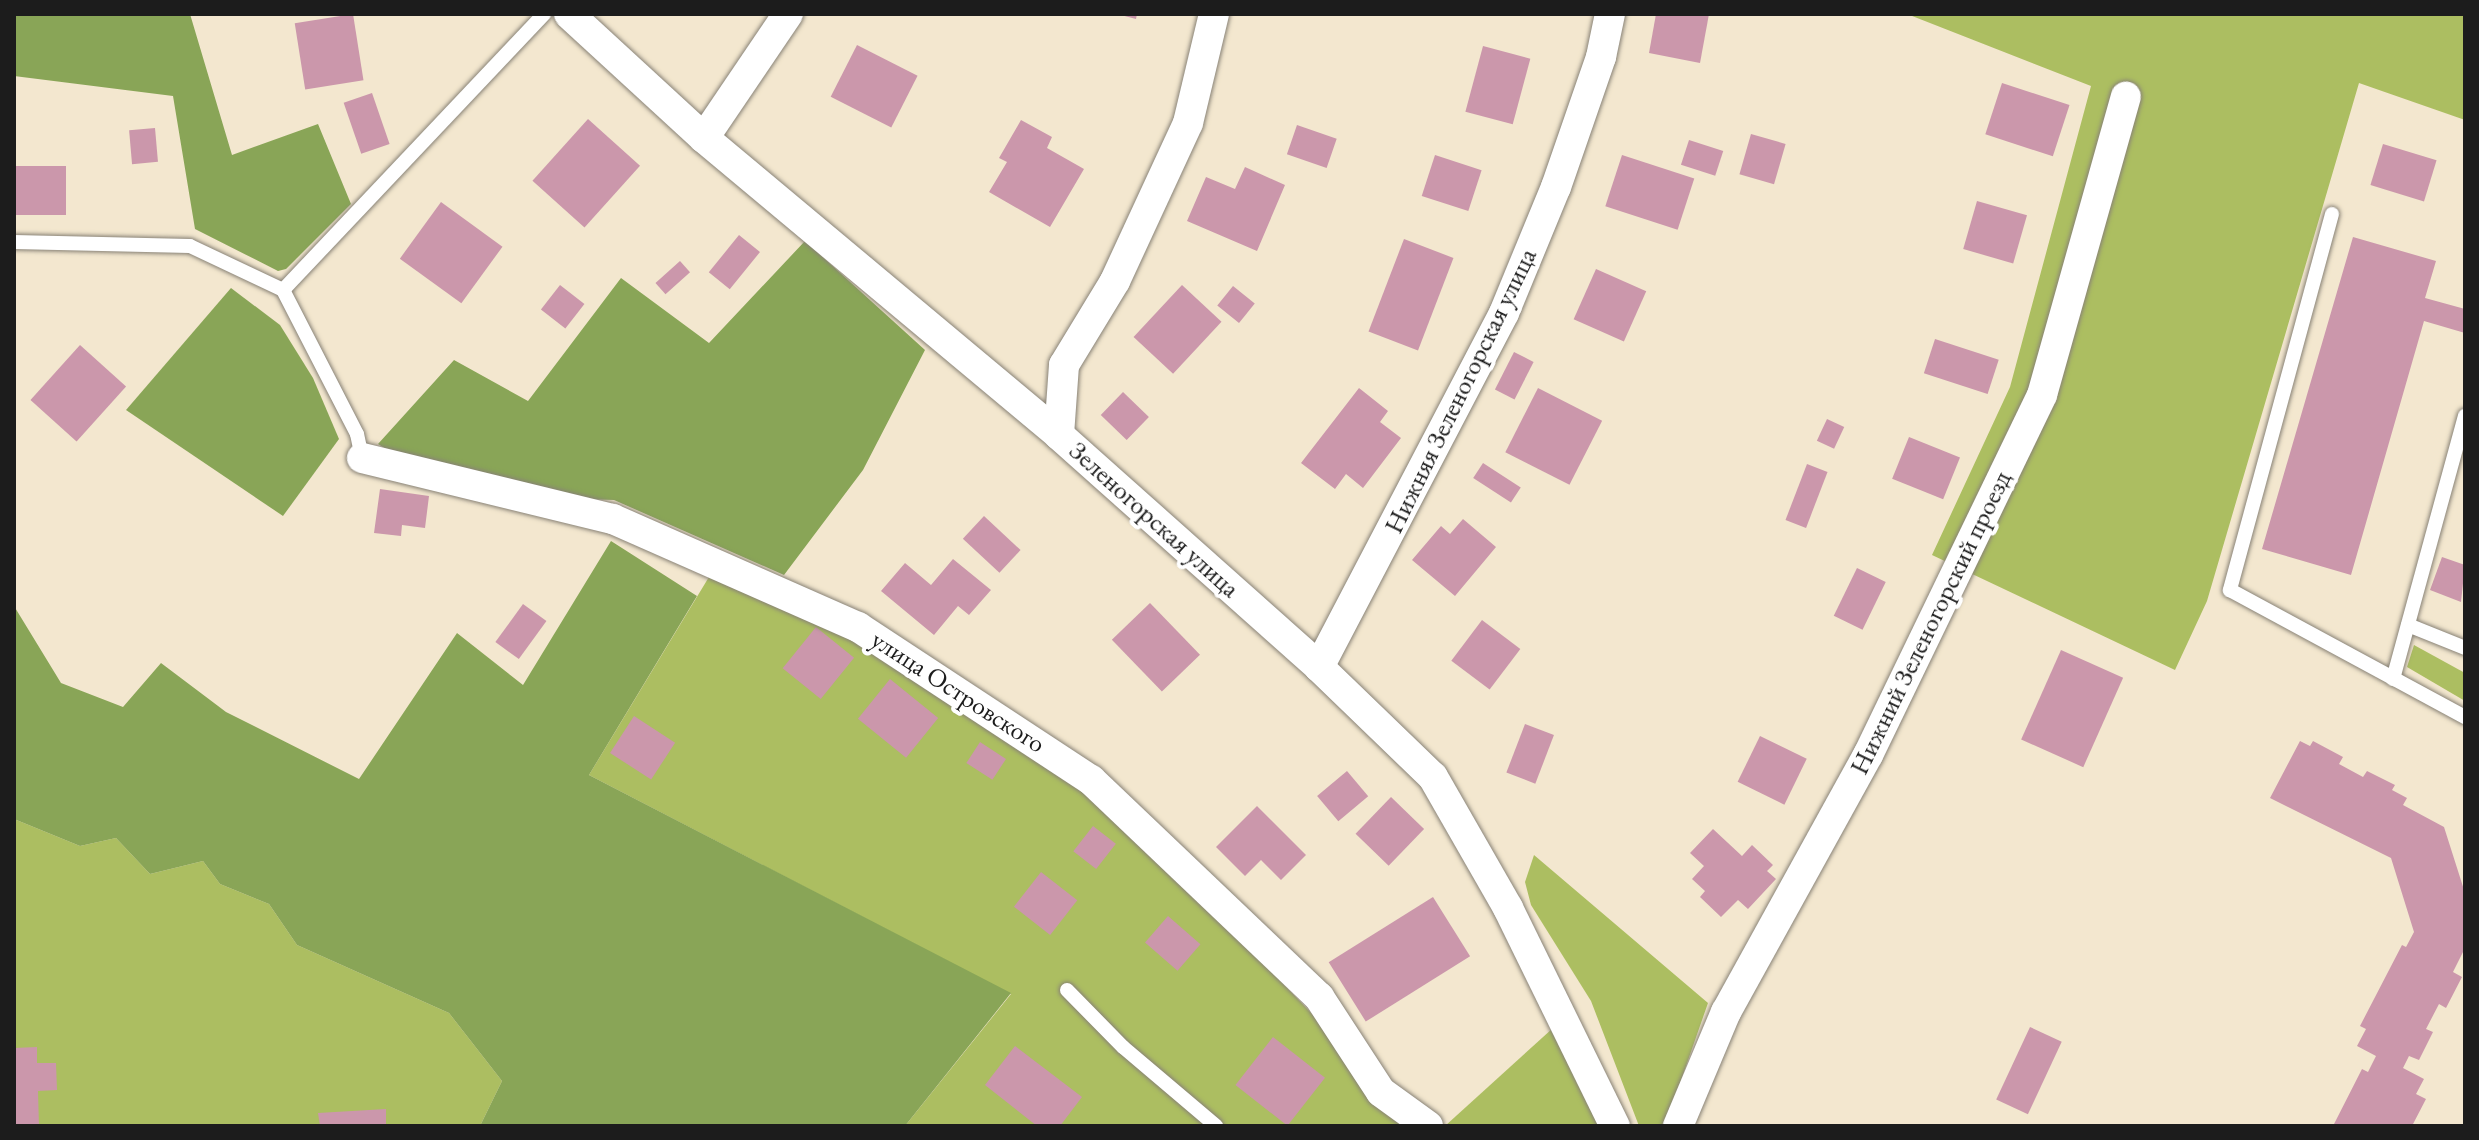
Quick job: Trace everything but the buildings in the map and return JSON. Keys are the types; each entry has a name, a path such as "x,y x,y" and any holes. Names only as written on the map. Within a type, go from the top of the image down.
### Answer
{"street":[{"name":"Зеленогорская улица","path":"569,14 704,138 1059,435 1319,667 1433,777 1508,908 1615,1126"},
{"path":"704,138 788,14"},
{"path":"1059,435 1064,365 1115,281 1188,123 1214,14"},
{"name":"Нижняя Зеленогорская улица","path":"1319,667 1504,313 1556,187 1601,57 1610,14"},
{"name":"Нижний Зеленогорский проезд","path":"1678,1126 1726,1012 1868,755 2042,395 2126,97"},
{"name":"улица Островского","path":"362,458 613,519 858,627 1091,780 1319,997 1381,1092 1428,1126"}],"lane":[{"path":"283,290 544,14"},
{"path":"2332,214 2230,590 2465,717"},
{"path":"14,242 190,246 283,290 357,434 362,458"},
{"path":"2393,679 2465,416"},
{"path":"2408,625 2465,648"},
{"path":"1067,990 1123,1047 1216,1126"}],"green space":[{"path":"14,14 190,14 232,155 318,124 351,204 286,269 278,271 195,229 173,96 14,76"},
{"path":"1907,14 2465,14 2465,120 2359,83 2207,601 2175,670 1932,555 2010,387 2091,86"},
{"path":"805,241 925,350 863,470 784,575 614,500 580,499 402,459 378,444 454,360 528,401 621,278 709,343"},
{"path":"231,288 280,325 313,378 339,439 283,516 126,410"},
{"path":"611,541 697,596 589,775 1011,993 905,1126 480,1126 502,1081 449,1013 297,945 269,904 220,884 203,861 150,874 116,838 80,846 14,819 14,606 61,683 123,707 161,663 226,712 359,779 457,633 523,685"},
{"path":"712,572 805,608 1060,769 1180,877 1341,1044 1405,1126 905,1126 1011,994 589,775"},
{"path":"2414,645 2465,673 2465,701 2407,667"},
{"path":"14,819 80,846 116,838 150,874 203,861 220,884 269,904 297,945 449,1013 502,1081 480,1126 14,1126"},
{"path":"1534,855 1708,1003 1665,1126 1639,1126 1591,1001 1531,905 1525,882"},
{"path":"1553,1028 1602,1126 1445,1126"}]}
